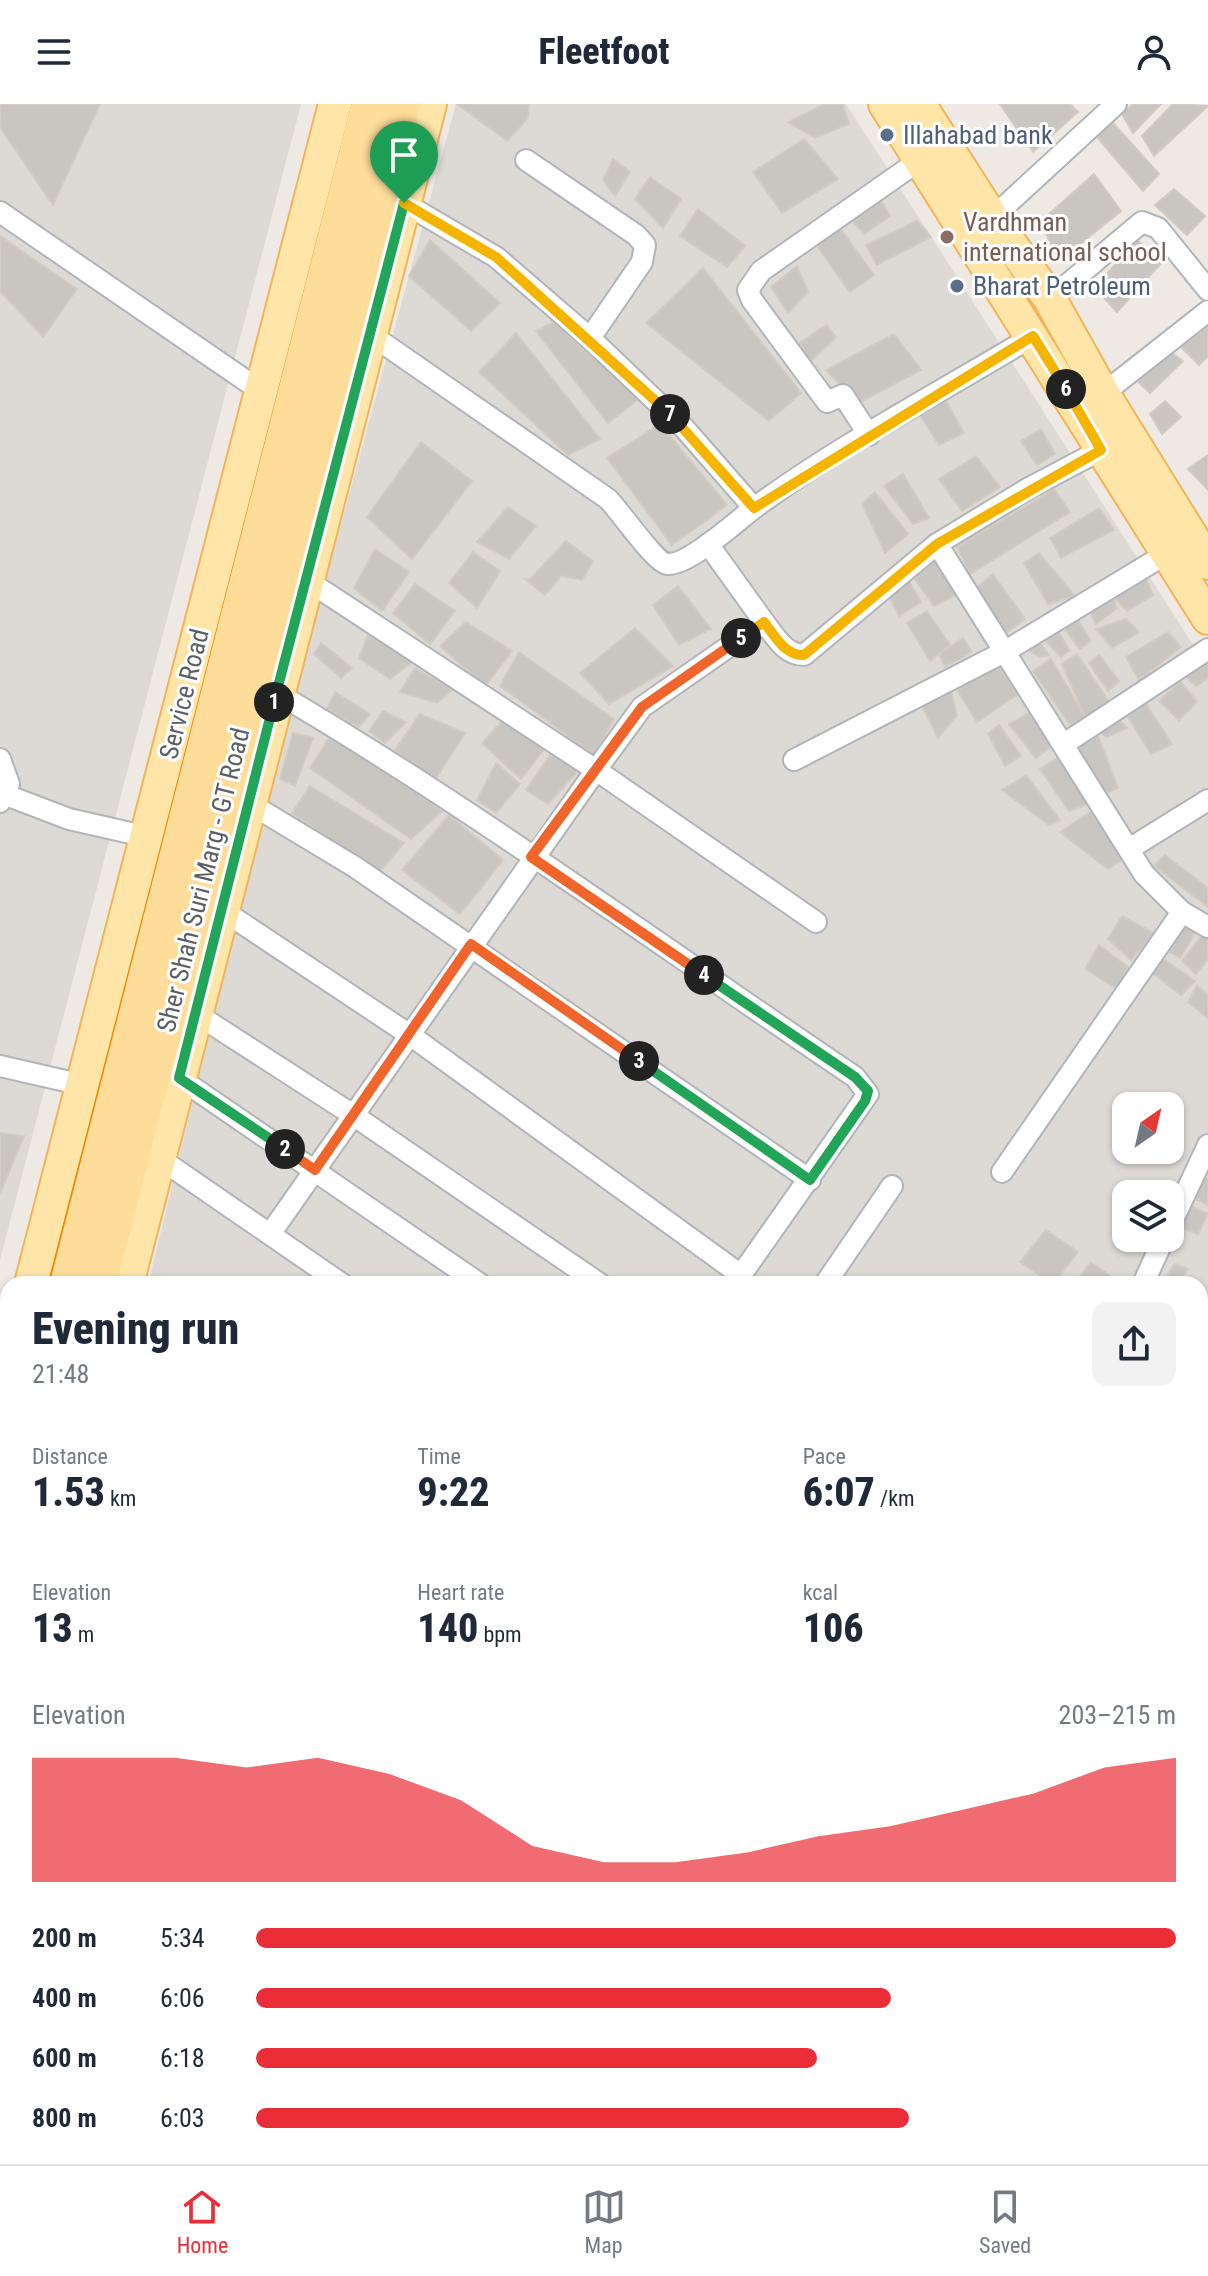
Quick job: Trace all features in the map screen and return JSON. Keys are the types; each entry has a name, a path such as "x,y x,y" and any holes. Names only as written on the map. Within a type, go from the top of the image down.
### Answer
{"highway":[{"name":"Sher Shah Suri Marg - GT Road","path":"69,1276 369,104"},
{"name":"Sher Shah Suri Marg - GT Road","path":"101,1276 403,104"}],"main road":[{"name":"Service Road","path":"33,1276 335,104"},
{"path":"129,1276 305,579 430,104"},
{"path":"885,104 1033,336 1092,404 1208,563"},
{"path":"919,104 992,218 1050,299 1092,404 1101,450 1208,618"}],"street":[{"path":"992,218 1116,104"},
{"path":"526,160 636,235 645,245 642,262 590,338"},
{"path":"869,435 843,395 827,402 752,300 748,290 761,271 920,160"},
{"path":"404,203 496,257 590,338 685,429 754,508"},
{"path":"0,212 261,391"},
{"path":"1050,299 1142,222 1158,228 1208,290"},
{"path":"1092,404 1208,311"},
{"path":"370,334 608,499 628,519 659,562 673,564 708,544 754,508 869,435 1033,336"},
{"path":"708,544 784,648 792,654 804,655 937,544 1101,450"},
{"path":"937,544 1159,892 1182,912 1208,927"},
{"path":"794,760 1004,652 1166,554"},
{"path":"305,579 596,770 816,922"},
{"path":"270,1234 531,857 642,707 764,622"},
{"path":"1064,744 1208,649"},
{"path":"277,693 346,733 531,857 866,1088 865,1101 741,1276"},
{"path":"0,759 9,784 3,798 69,819 148,837"},
{"path":"1129,849 1208,800"},
{"path":"249,803 355,867 471,944 810,1180"},
{"path":"222,910 410,1035 733,1276"},
{"path":"1002,1172 1182,912"},
{"path":"195,1013 353,1115 588,1276"},
{"path":"0,1066 83,1085"},
{"path":"179,1078 468,1276"},
{"path":"1184,1196 1208,1145"},
{"path":"159,1158 330,1276"},
{"path":"830,1276 892,1186"},
{"path":"1147,1276 1158,1252"}],"shaded area":[{"path":"0,104 301,104 0,1260"},
{"path":"456,104 846,104 1208,668 1208,1276 150,1276 274,769"}],"building":[{"path":"0,104 100,104 53,205 0,127"},
{"path":"457,104 529,104 528,118 507,141"},
{"path":"825,104 843,104 849,124 815,138 788,122"},
{"path":"1000,104 1070,104 1078,112 1033,152"},
{"path":"1133,104 1161,104 1133,133 1122,114"},
{"path":"1173,104 1208,106 1154,156 1142,136"},
{"path":"1112,122 1159,174 1143,191 1097,137"},
{"path":"804,139 838,179 782,213 753,172"},
{"path":"613,159 630,172 615,196 603,180"},
{"path":"1094,174 1121,211 1058,262 1041,221"},
{"path":"650,177 681,199 663,228 635,199"},
{"path":"1174,189 1205,216 1187,235 1155,205"},
{"path":"881,200 890,216 864,234 853,222"},
{"path":"698,209 745,246 727,267 680,236"},
{"path":"917,221 931,237 877,265 866,245"},
{"path":"840,228 874,275 850,292 817,246"},
{"path":"0,236 77,289 43,337 0,291"},
{"path":"430,240 500,303 471,331 409,276"},
{"path":"1138,241 1162,262 1117,312 1094,287"},
{"path":"797,266 808,292 788,313 771,287"},
{"path":"703,268 801,393 769,421 646,323"},
{"path":"557,320 640,398 608,423 536,331"},
{"path":"826,325 836,337 810,362 800,343"},
{"path":"1208,327 1208,356 1199,365 1181,347"},
{"path":"516,333 600,439 568,455 479,372"},
{"path":"894,334 921,370 859,403 826,370"},
{"path":"1171,352 1183,361 1150,393 1135,379"},
{"path":"946,401 964,433 939,445 920,415"},
{"path":"1165,401 1181,417 1162,434 1150,414"},
{"path":"660,424 727,505 672,545 607,458"},
{"path":"1041,429 1055,454 1037,465 1021,441"},
{"path":"421,442 472,481 412,559 367,517"},
{"path":"1208,455 1208,490 1188,469"},
{"path":"976,456 1000,487 962,511 939,479"},
{"path":"903,474 929,518 913,524 884,486"},
{"path":"1054,489 1070,512 970,574 957,547"},
{"path":"875,492 908,534 885,553 862,504"},
{"path":"508,507 536,526 509,559 477,542"},
{"path":"1099,508 1114,530 1061,558 1050,538"},
{"path":"566,541 593,561 582,580 561,576 545,595 525,579 530,579"},
{"path":"375,549 409,572 382,611 354,588"},
{"path":"473,552 500,571 477,608 449,583"},
{"path":"1039,553 1075,596 1048,604 1024,563"},
{"path":"936,559 958,594 934,606 915,579"},
{"path":"993,574 1025,619 1004,634 976,588"},
{"path":"1145,577 1153,595 1127,611 1111,594"},
{"path":"908,580 921,602 899,616 886,591"},
{"path":"415,584 455,611 430,644 393,613"},
{"path":"678,586 711,629 679,645 653,605"},
{"path":"1111,594 1117,608 1096,624 1088,608"},
{"path":"927,611 950,645 930,661 907,623"},
{"path":"1076,617 1091,641 1080,649 1064,628"},
{"path":"1126,619 1139,632 1112,648 1096,629"},
{"path":"466,622 512,651 485,686 440,646"},
{"path":"635,628 673,666 609,704 580,673"},
{"path":"1058,631 1069,650 1061,657 1045,640"},
{"path":"1168,632 1181,647 1139,680 1126,657"},
{"path":"368,635 413,661 390,679 359,658"},
{"path":"963,638 972,652 945,667 939,654"},
{"path":"1038,641 1049,655 1039,657 1026,648"},
{"path":"321,643 352,668 341,678 314,654"},
{"path":"519,652 614,719 594,755 500,686"},
{"path":"1077,654 1109,702 1085,717 1062,664"},
{"path":"1099,655 1119,681 1108,691 1089,663"},
{"path":"1051,659 1085,717 1070,725 1033,671"},
{"path":"1208,662 1208,678 1196,686 1181,673"},
{"path":"998,665 1017,695 977,722 957,690"},
{"path":"415,668 452,690 437,703 400,692"},
{"path":"1180,681 1197,702 1179,720 1159,701"},
{"path":"951,691 957,715 938,738 921,704"},
{"path":"335,692 370,714 359,727 327,709"},
{"path":"1146,704 1172,744 1151,754 1127,715"},
{"path":"383,711 406,722 385,743 369,731"},
{"path":"1029,713 1052,746 1036,758 1009,724"},
{"path":"420,714 465,733 435,780 395,750"},
{"path":"506,717 548,744 521,779 482,743"},
{"path":"1118,719 1127,728 1107,737 1099,732"},
{"path":"999,725 1021,756 1005,766 988,734"},
{"path":"333,732 442,811 411,839 310,768"},
{"path":"293,733 313,738 295,786 280,779"},
{"path":"1098,736 1118,788 1104,794 1075,748"},
{"path":"550,755 578,771 548,804 526,790"},
{"path":"1061,756 1088,804 1069,811 1040,769"},
{"path":"496,763 520,784 496,813 477,800"},
{"path":"1026,775 1060,820 1049,825 1002,790"},
{"path":"310,786 404,843 378,874 292,813"},
{"path":"1090,812 1125,858 1108,869 1060,832"},
{"path":"449,815 503,860 460,914 402,870"},
{"path":"1165,855 1208,888 1208,907 1154,866"},
{"path":"1122,916 1154,933 1131,960 1108,939"},
{"path":"1182,922 1196,931 1180,958 1166,950"},
{"path":"1203,934 1208,937 1208,959 1196,974 1182,961"},
{"path":"1099,945 1128,967 1117,989 1085,969"},
{"path":"1162,958 1195,981 1181,995 1151,972"},
{"path":"1197,985 1208,995 1208,1018 1188,1002"},
{"path":"0,1133 24,1136 0,1193"},
{"path":"1203,1177 1208,1179 1208,1205 1192,1197"},
{"path":"1186,1204 1208,1214 1198,1234 1184,1229"},
{"path":"1046,1230 1078,1252 1059,1276 1041,1276 1020,1262"},
{"path":"1091,1262 1110,1276 1080,1276"},
{"path":"1175,1264 1188,1269 1183,1276 1167,1276"}],"place":[{"name":"Illahabad bank","path":"887,135"},
{"name":"Vardhman international school","path":"947,237"},
{"name":"Bharat Petroleum","path":"957,286"}],"route":[{"path":"404,203 496,257 590,338 685,429 754,508 1033,336 1101,450 1029,488 937,544 813,650 804,655 792,654 764,622 642,707 531,857 855,1077 866,1088 868,1094 865,1101 810,1180 471,944 315,1170 179,1078 404,203"}]}
